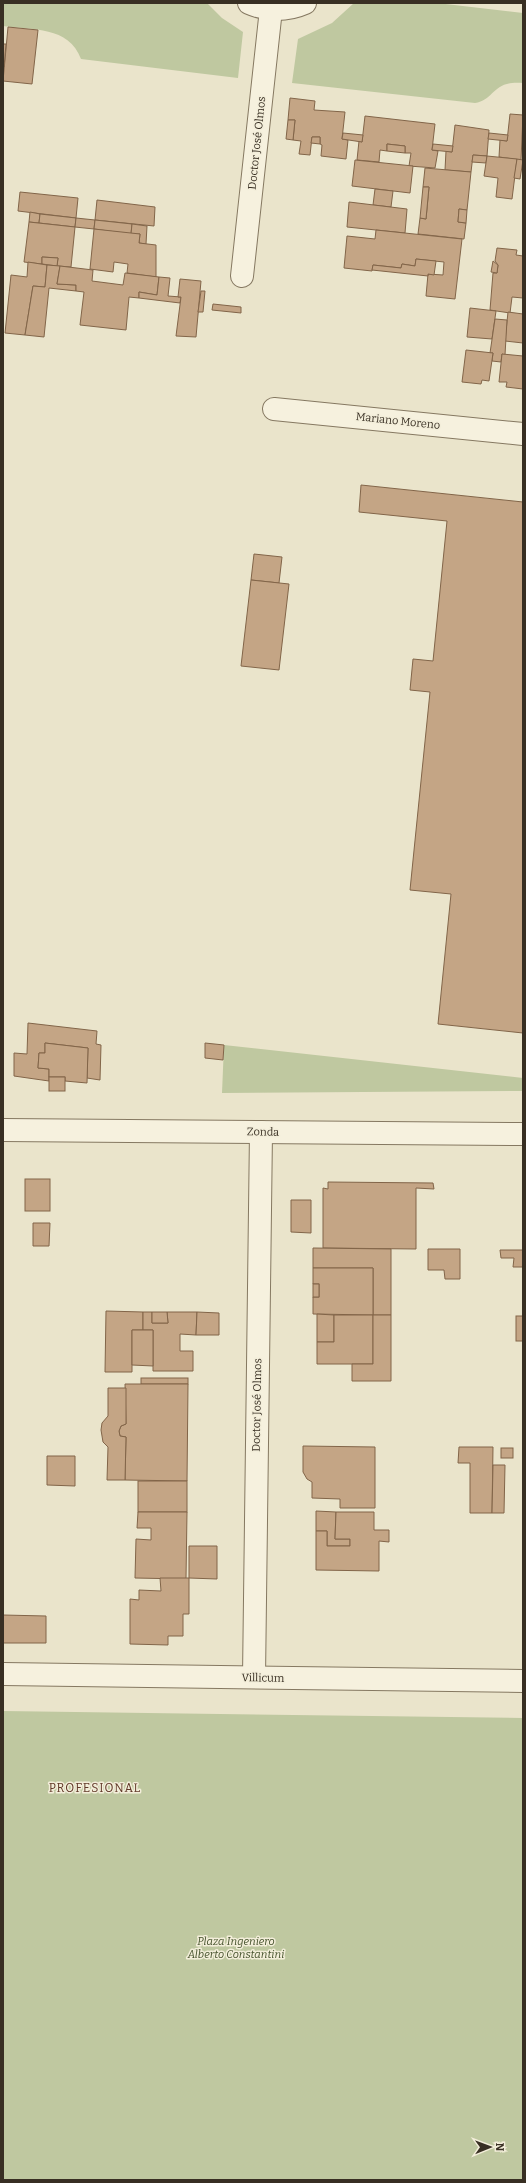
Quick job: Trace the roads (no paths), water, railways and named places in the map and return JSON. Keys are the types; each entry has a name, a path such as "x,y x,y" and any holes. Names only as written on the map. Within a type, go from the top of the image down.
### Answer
{"street":[{"path":"249,3 271,10 285,9 305,3"},
{"name":"Doctor José Olmos","path":"242,276 271,10"},
{"name":"Mariano Moreno","path":"274,409 523,434"},
{"name":"Zonda","path":"3,1130 523,1134"},
{"name":"Doctor José Olmos","path":"254,1677 260,1132"},
{"name":"Villicum","path":"3,1674 523,1681"}],"district":[{"name":"PROFESIONAL","path":"95,1788"}],"park label":[{"name":"Plaza Ingeniero Alberto Constantini","path":"236,1947"}]}
